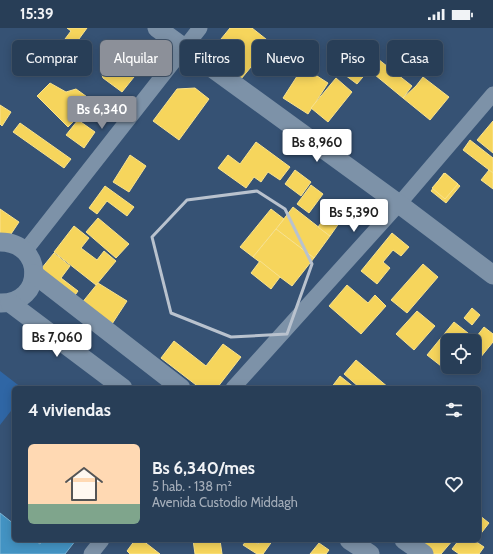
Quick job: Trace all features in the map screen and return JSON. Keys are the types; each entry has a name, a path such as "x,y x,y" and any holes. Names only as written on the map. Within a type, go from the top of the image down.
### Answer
{"street":[{"path":"157,28 180,44"},
{"path":"190,40 200,28"},
{"path":"25,251 180,52"},
{"path":"224,76 399,204 493,275"},
{"path":"235,386 399,204 493,94"},
{"path":"0,242 10,242 25,251 32,262 34,274 32,284 27,293 20,299 5,303"},
{"path":"34,274 178,386"},
{"path":"5,303 119,386"},
{"path":"91,554 100,542"},
{"path":"352,542 370,554"},
{"path":"407,542 424,554"}],"highlighted area":[{"path":"257,191 285,209 312,264 287,334 231,337 171,313 152,237 187,200"}],"shaded area":[{"path":"0,371 19,386 12,386 12,410 0,425"}],"building: Viviendas":[{"path":"67,28 87,28 78,40 64,40 71,31"},
{"path":"230,28 252,28 267,40 252,40 252,66 244,75 244,40 220,40"},
{"path":"379,60 387,66 387,76 399,76 412,86 403,98 376,76 379,76"},
{"path":"102,76 134,77 122,92"},
{"path":"297,76 317,76 328,83 308,114 283,98"},
{"path":"346,76 364,76 357,84"},
{"path":"423,77 449,97 430,120 403,98"},
{"path":"336,78 352,92 328,122 311,108"},
{"path":"50,83 66,92 76,89 104,109 80,115 68,127 37,96"},
{"path":"195,88 209,99 179,140 153,121 177,89"},
{"path":"0,105 11,112 2,126 0,124"},
{"path":"78,120 95,132 84,148 66,135"},
{"path":"493,121 493,153 477,140"},
{"path":"20,123 71,159 64,168 13,132"},
{"path":"470,140 493,158 493,173 463,150"},
{"path":"256,142 290,167 280,180 268,172 261,182 254,177 246,188 218,168 228,155 240,164"},
{"path":"130,155 146,166 129,192 113,182"},
{"path":"295,170 311,182 301,196 285,184"},
{"path":"489,170 493,173 493,189 481,180"},
{"path":"444,173 460,186 446,203 431,191"},
{"path":"445,173 458,184 445,199 432,188"},
{"path":"311,185 323,194 309,213 297,204"},
{"path":"105,186 134,207 127,216 107,201 97,214 89,208"},
{"path":"293,207 330,236 314,258 276,229"},
{"path":"0,209 19,222 9,237 0,238"},
{"path":"271,209 284,219 253,257 240,247"},
{"path":"330,211 342,219 330,236 318,227"},
{"path":"98,218 129,244 116,258 86,232"},
{"path":"74,226 89,238 81,248 97,260 104,251 116,261 96,285 54,252"},
{"path":"276,229 314,258 292,286 253,257"},
{"path":"392,233 409,247 401,256 393,250 383,262 390,268 377,284 361,271"},
{"path":"54,253 70,266 61,278 78,291 73,298 37,274"},
{"path":"260,261 280,277 271,289 251,273"},
{"path":"423,264 438,277 407,313 391,300"},
{"path":"98,283 127,301 112,324 81,304"},
{"path":"347,285 368,303 375,295 386,306 361,334 329,306"},
{"path":"472,308 480,315 472,325 464,318"},
{"path":"417,311 435,326 414,350 396,334"},
{"path":"454,322 469,334 444,334"},
{"path":"484,327 493,334 493,342 481,357 481,334 478,334"},
{"path":"441,338 441,366 427,355"},
{"path":"174,341 206,366 223,344 241,357 219,386 197,386 161,358"},
{"path":"356,360 387,386 358,386 344,374"},
{"path":"340,376 352,386 332,386"},
{"path":"481,517 489,523 481,533"},
{"path":"134,542 145,542 160,554 130,554 127,551"},
{"path":"193,542 220,542 222,554 195,554"},
{"path":"245,542 255,542 258,544 260,542 272,542 263,554 257,554 243,545"},
{"path":"415,542 451,542 441,554 430,554"},
{"path":"457,542 476,542 484,547 479,554 459,554 452,549"},
{"path":"319,543 329,550 326,554 310,554"}],"building: Escuelas":[{"path":"0,513 12,522 12,542 37,542 40,544 42,542 74,542 65,554 0,554"}]}
